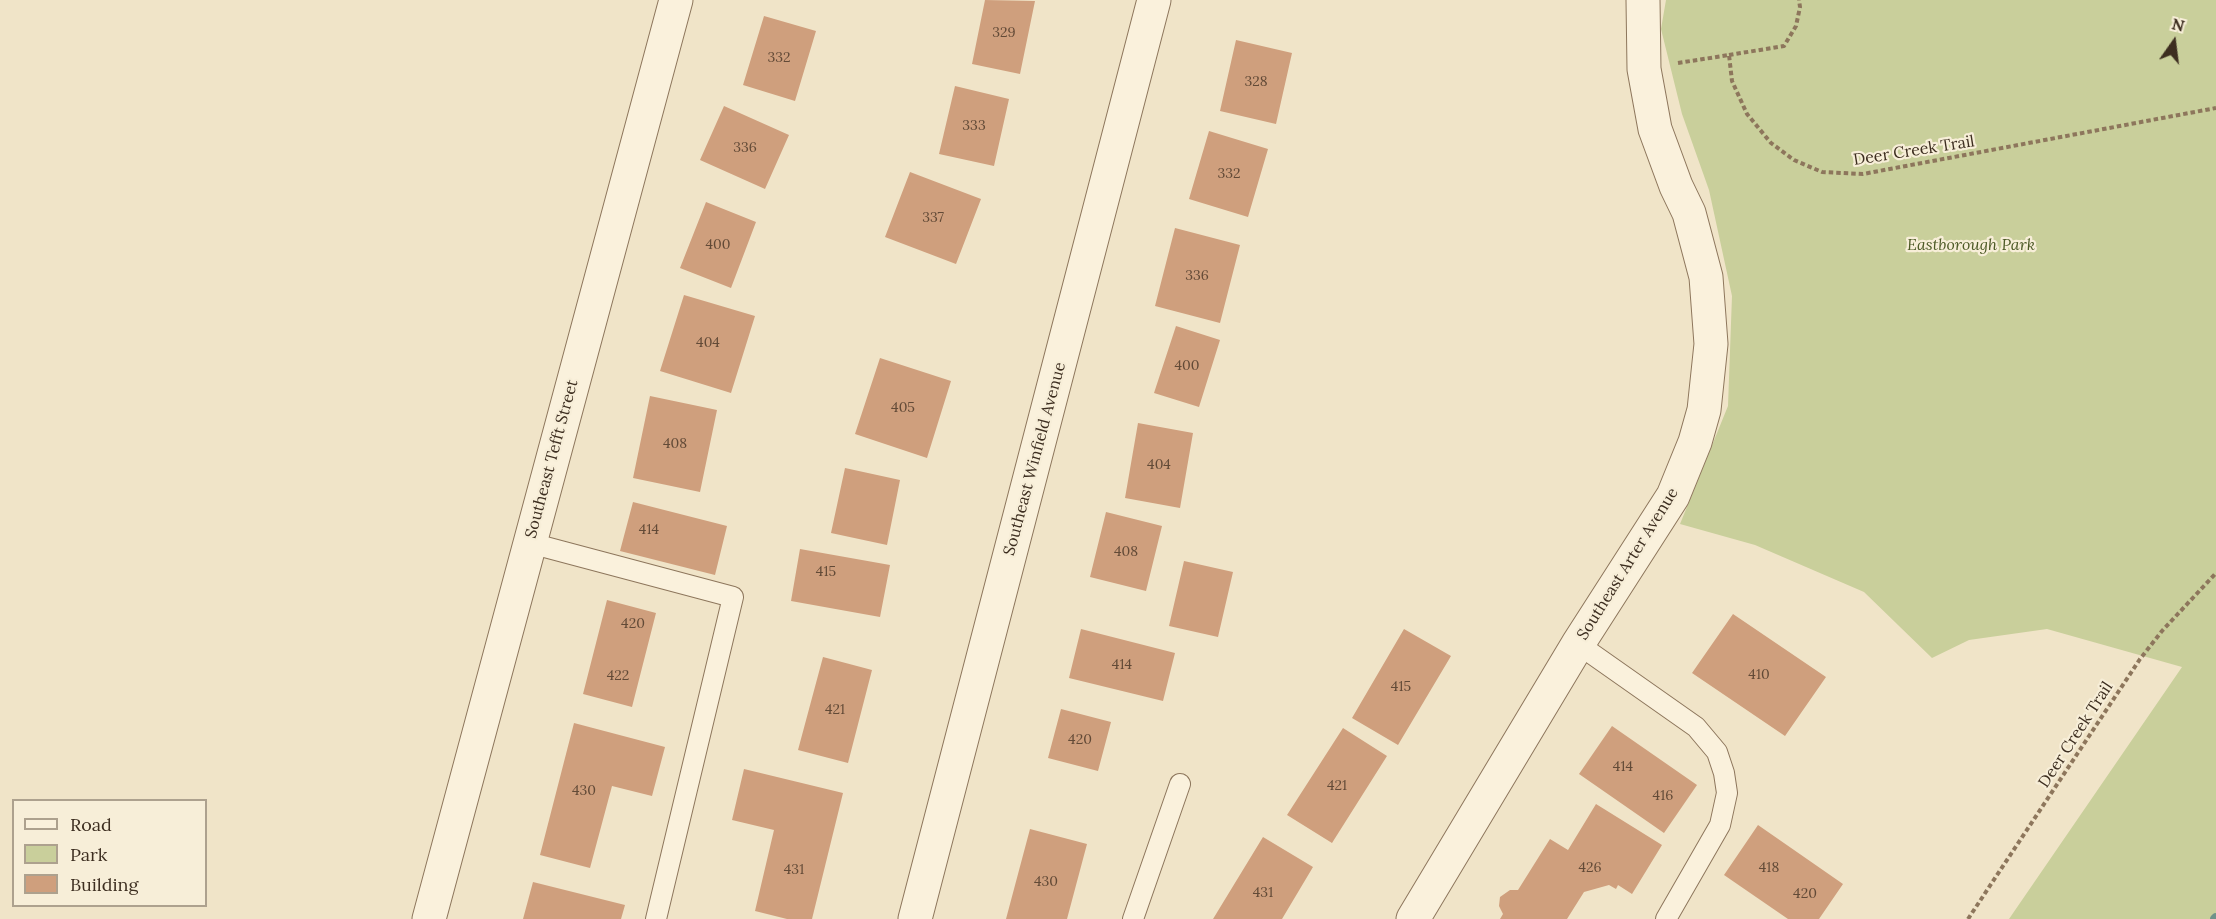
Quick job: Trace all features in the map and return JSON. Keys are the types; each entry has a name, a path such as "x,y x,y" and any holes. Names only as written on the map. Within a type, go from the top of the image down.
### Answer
{"street":[{"name":"Southeast Tefft Street","path":"429,919 676,0"},
{"name":"Southeast Winfield Avenue","path":"915,919 1154,0"},
{"name":"Southeast Arter Avenue","path":"1413,919 1578,644 1673,496 1695,442 1709,378 1711,344 1706,277 1689,213 1676,186 1655,129 1644,69 1643,0"}],"lane":[{"path":"530,543 733,597 656,919"},
{"path":"1578,644 1696,727 1717,752 1724,772 1727,793 1720,825 1666,919"},
{"path":"1133,919 1180,784"}],"path":[{"path":"1644,69 1784,46 1796,26 1799,0"},
{"name":"Deer Creek Trail","path":"1729,54 1732,81 1747,114 1771,143 1794,160 1822,172 1863,174 2216,108"},
{"name":"Deer Creek Trail","path":"1968,919 2140,659 2216,573"}],"green space":[{"name":"Eastborough Park","path":"1666,0 2216,0 2216,919 2009,919 2182,667 2047,629 1969,640 1932,658 1864,592 1755,545 1680,524 1728,406 1732,296 1709,190 1682,114 1661,29"}],"building":[{"path":"985,0 1035,1 1020,74 972,64"},
{"path":"764,16 816,31 795,101 743,85"},
{"path":"1236,40 1292,53 1276,124 1220,111"},
{"path":"955,86 1009,99 994,166 939,154"},
{"path":"724,106 789,135 765,189 700,160"},
{"path":"1209,131 1268,149 1248,217 1189,199"},
{"path":"910,172 981,199 956,264 885,237"},
{"path":"706,202 756,222 731,288 680,268"},
{"path":"1175,228 1240,245 1220,323 1155,306"},
{"path":"684,295 755,316 731,393 660,371"},
{"path":"1176,326 1220,340 1199,407 1154,393"},
{"path":"880,358 951,381 927,458 855,434"},
{"path":"650,396 717,410 700,492 633,478"},
{"path":"1138,423 1193,433 1180,508 1125,498"},
{"path":"845,468 900,480 887,545 831,533"},
{"path":"633,502 727,526 715,575 620,551"},
{"path":"1106,512 1162,526 1146,591 1090,577"},
{"path":"800,549 890,565 880,617 791,601"},
{"path":"1184,561 1233,572 1218,637 1169,626"},
{"path":"607,600 656,613 632,707 583,694"},
{"path":"1733,614 1826,677 1785,736 1692,673"},
{"path":"1081,629 1175,653 1163,701 1069,678"},
{"path":"1404,629 1451,656 1398,745 1352,718"},
{"path":"823,657 872,670 848,763 798,750"},
{"path":"1061,709 1111,722 1098,771 1048,758"},
{"path":"574,723 665,747 652,796 612,786 590,868 540,855"},
{"path":"1612,726 1697,785 1664,833 1579,774"},
{"path":"1343,728 1387,756 1332,843 1287,815"},
{"path":"744,769 843,793 812,919 787,919 755,911 774,830 732,820"},
{"path":"1596,804 1662,845 1632,894 1618,885 1616,889 1609,885 1584,892 1567,919 1500,919 1503,914 1499,906 1500,897 1510,890 1518,890 1550,839 1568,850"},
{"path":"1758,825 1843,884 1819,919 1788,919 1724,875"},
{"path":"1030,829 1087,844 1067,919 1006,919"},
{"path":"1263,837 1313,867 1282,919 1213,919"},
{"path":"533,882 625,905 621,919 523,919"}]}
